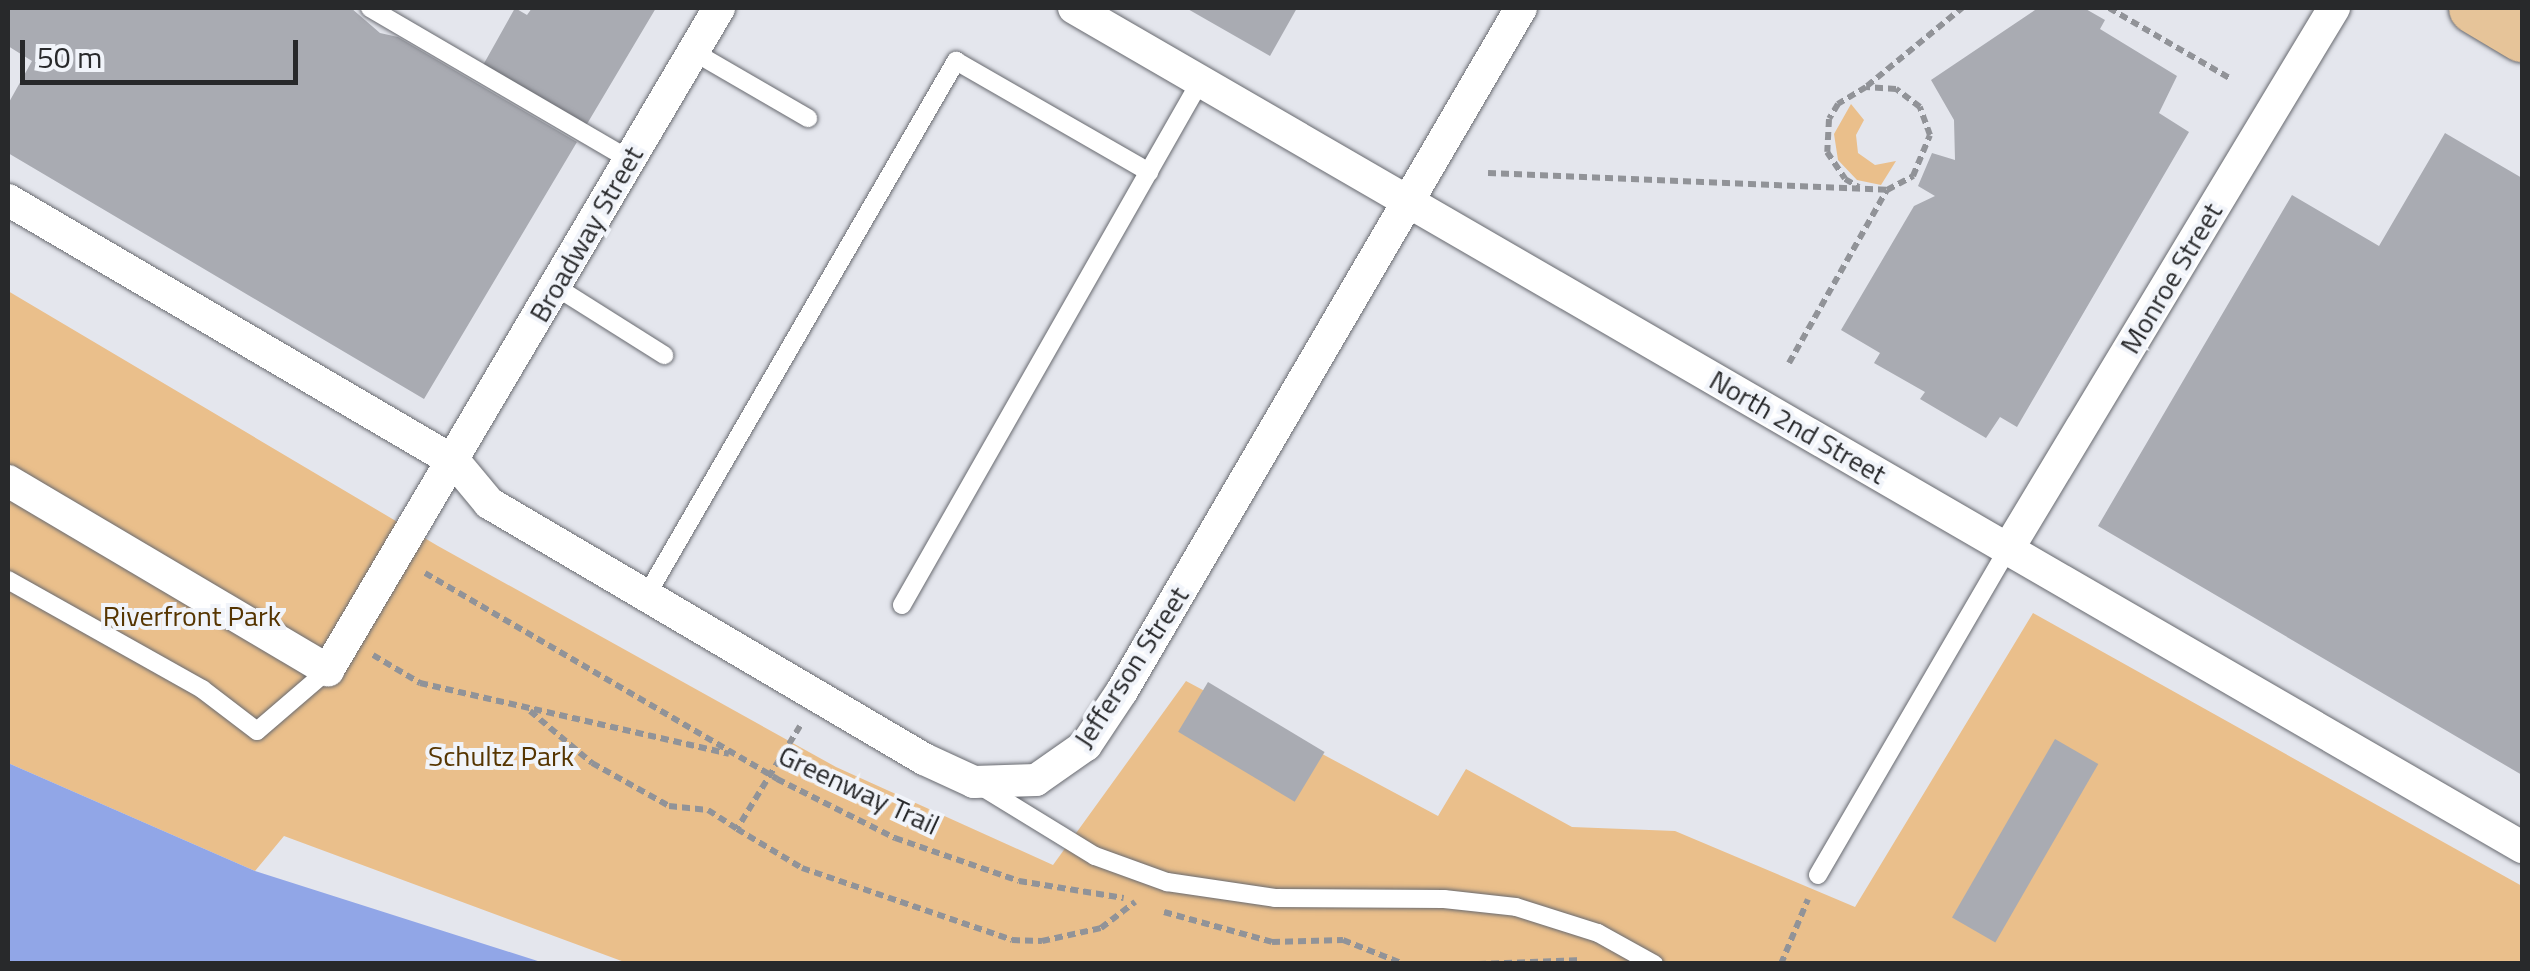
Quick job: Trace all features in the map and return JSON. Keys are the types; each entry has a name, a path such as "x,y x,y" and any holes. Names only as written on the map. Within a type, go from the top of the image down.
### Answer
{"main road":[{"path":"2475,8 2522,36"}],"street":[{"name":"Broadway Street","path":"328,670 394,556 456,462 719,8"},
{"name":"North 2nd Street","path":"1074,8 2522,847"},
{"name":"Jefferson Street","path":"974,782 1036,780 1086,745 1522,8"},
{"name":"Monroe Street","path":"2008,548 2334,8"},
{"path":"8,200 456,462 482,498 645,598 974,782"},
{"path":"8,481 328,670"}],"lane":[{"path":"370,8 628,160"},
{"path":"694,52 808,118"},
{"path":"645,598 956,61 1148,172"},
{"path":"902,605 1201,80"},
{"path":"556,288 664,355"},
{"path":"1818,875 2008,548"},
{"path":"8,580 202,689 257,731 328,670"},
{"path":"974,782 1095,856 1167,882 1275,898 1444,899 1516,907 1598,933 1654,964"}],"path":[{"path":"1859,187 1834,166 1826,135 1838,104 1866,87 1951,12 1962,8"},
{"path":"2109,8 2232,79"},
{"path":"1789,363 1887,190 1924,165 1930,135 1920,107 1896,89 1866,87"},
{"path":"1488,174 1887,190"},
{"name":"Greenway Trail","path":"394,556 770,774 912,844 1019,881 1135,902 1272,942 1342,940 1404,964"},
{"path":"346,638 420,683 739,756"},
{"path":"528,710 592,763 669,806 708,810 802,868 1012,940 1042,941 1102,928 1135,902"},
{"path":"737,829 800,726"},
{"path":"1781,964 1818,875"},
{"path":"1478,964 1546,956 1592,964"}],"green space":[{"path":"1851,104 1864,120 1856,135 1858,153 1875,165 1896,161 1881,185 1857,180 1838,160 1834,134"},
{"name":"Schultz Park","path":"8,291 438,546 836,767 1053,865 1186,681 1438,816 1466,769 1572,827 1675,831 1855,907 2033,613 2522,886 2522,963 627,963 284,836 255,871 8,763"}],"water":[{"path":"8,763 255,871 544,963 8,963"}],"building":[{"path":"8,8 351,8 380,33 398,37 577,142 424,399 8,153 8,104 32,61 8,46"},
{"path":"515,8 527,15 532,8 656,8 584,129 482,67"},
{"path":"1186,8 1297,8 1270,56"},
{"path":"2038,8 2084,8 2105,20 2100,29 2177,76 2159,113 2189,132 2017,427 2000,417 1986,438 1920,399 1925,392 1874,363 1880,353 1841,330 1914,206 1935,196 1918,186 1932,153 1955,160 1954,120 1931,80"},
{"path":"2445,133 2522,178 2522,775 2098,526 2292,195 2379,246"},
{"path":"1208,682 1325,752 1295,802 1178,732"},
{"path":"2055,739 2098,764 1995,942 1952,917"}],"park label":[{"name":"Riverfront Park","path":"192,616"}]}
